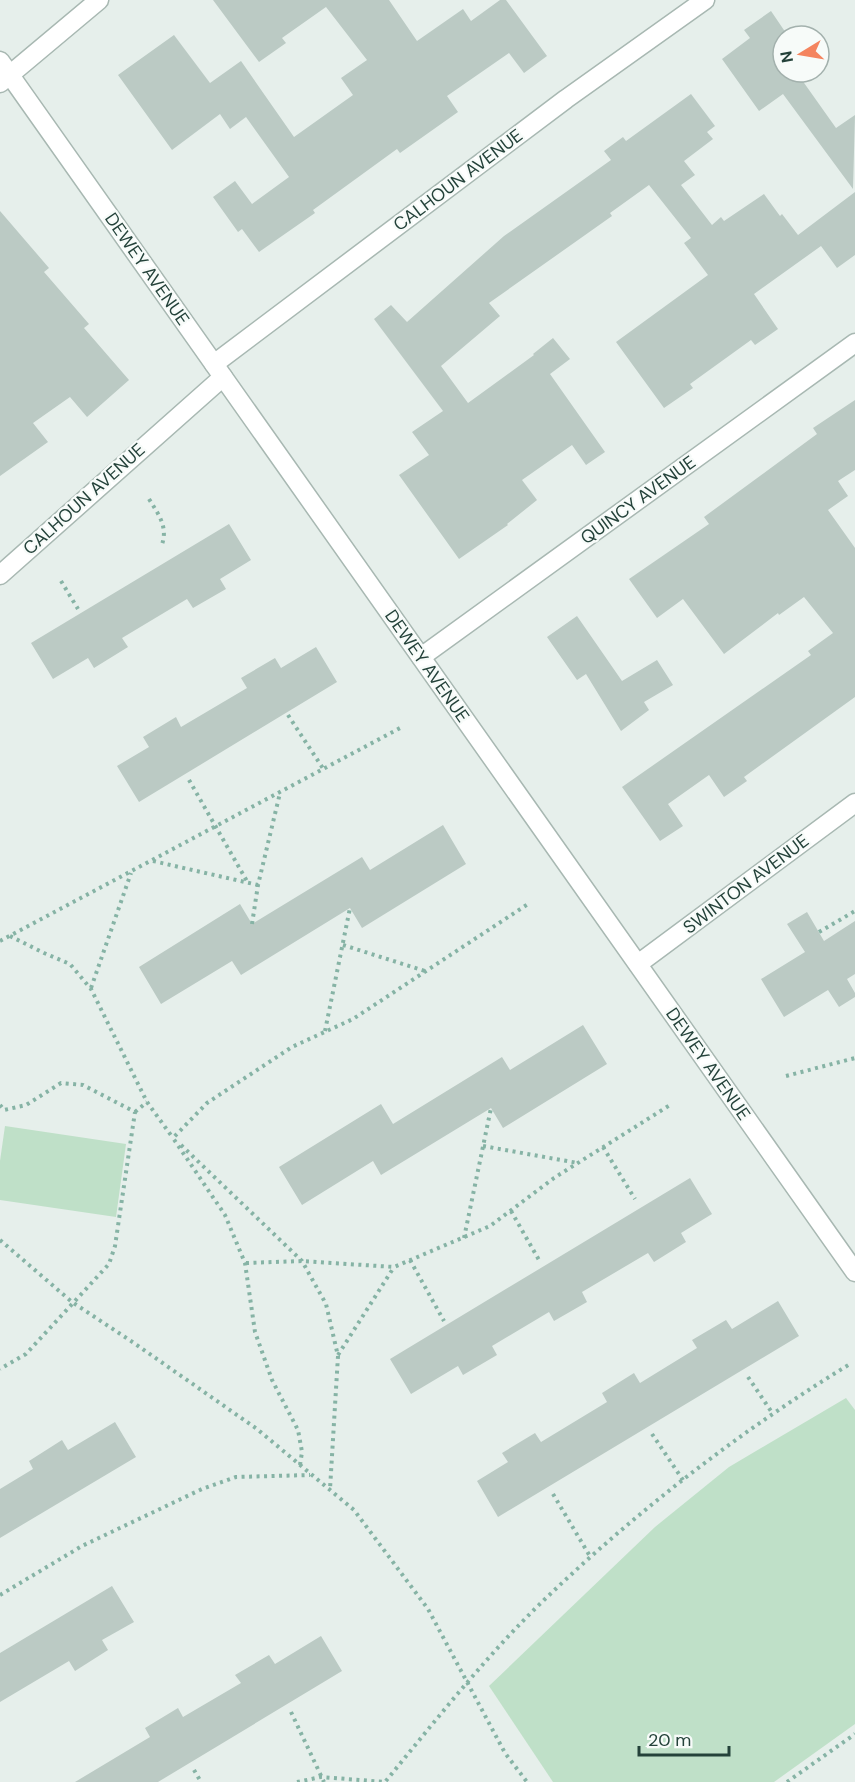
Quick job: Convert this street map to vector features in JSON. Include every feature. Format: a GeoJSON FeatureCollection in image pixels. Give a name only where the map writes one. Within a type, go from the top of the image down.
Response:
{"type":"FeatureCollection","features":[{"type":"Feature","properties":{"kind":"street"},"geometry":{"type":"LineString","coordinates":[[3,73],[99,0]]}},
{"type":"Feature","properties":{"kind":"street","name":"CALHOUN AVENUE"},"geometry":{"type":"LineString","coordinates":[[0,575],[219,371],[566,99],[705,0]]}},
{"type":"Feature","properties":{"kind":"street","name":"DEWEY AVENUE"},"geometry":{"type":"LineString","coordinates":[[3,73],[219,371],[855,1272]]}},
{"type":"Feature","properties":{"kind":"street","name":"QUINCY AVENUE"},"geometry":{"type":"LineString","coordinates":[[421,657],[855,343]]}},
{"type":"Feature","properties":{"kind":"street","name":"SWINTON AVENUE"},"geometry":{"type":"LineString","coordinates":[[638,964],[855,803]]}},
{"type":"Feature","properties":{"kind":"path"},"geometry":{"type":"LineString","coordinates":[[149,499],[162,520],[164,539],[161,547]]}},
{"type":"Feature","properties":{"kind":"path"},"geometry":{"type":"LineString","coordinates":[[61,581],[78,609]]}},
{"type":"Feature","properties":{"kind":"path"},"geometry":{"type":"LineString","coordinates":[[288,715],[324,770]]}},
{"type":"Feature","properties":{"kind":"path"},"geometry":{"type":"LineString","coordinates":[[0,941],[280,794],[402,727]]}},
{"type":"Feature","properties":{"kind":"path"},"geometry":{"type":"LineString","coordinates":[[189,780],[248,883]]}},
{"type":"Feature","properties":{"kind":"path"},"geometry":{"type":"LineString","coordinates":[[252,924],[258,885],[280,794]]}},
{"type":"Feature","properties":{"kind":"path"},"geometry":{"type":"LineString","coordinates":[[152,861],[258,885]]}},
{"type":"Feature","properties":{"kind":"path"},"geometry":{"type":"LineString","coordinates":[[91,988],[132,872]]}},
{"type":"Feature","properties":{"kind":"path"},"geometry":{"type":"LineString","coordinates":[[173,1138],[207,1103],[292,1047],[353,1019],[528,904]]}},
{"type":"Feature","properties":{"kind":"path"},"geometry":{"type":"LineString","coordinates":[[325,1032],[350,908]]}},
{"type":"Feature","properties":{"kind":"path"},"geometry":{"type":"LineString","coordinates":[[819,932],[855,911]]}},
{"type":"Feature","properties":{"kind":"path"},"geometry":{"type":"LineString","coordinates":[[10,936],[70,964],[91,988],[147,1102],[225,1215],[245,1263],[255,1332],[272,1380],[298,1430],[302,1452],[300,1465]]}},
{"type":"Feature","properties":{"kind":"path"},"geometry":{"type":"LineString","coordinates":[[343,945],[425,971]]}},
{"type":"Feature","properties":{"kind":"path"},"geometry":{"type":"LineString","coordinates":[[786,1076],[855,1058]]}},
{"type":"Feature","properties":{"kind":"path"},"geometry":{"type":"LineString","coordinates":[[0,1104],[4,1110],[26,1105],[62,1083],[83,1085],[135,1112]]}},
{"type":"Feature","properties":{"kind":"path"},"geometry":{"type":"LineString","coordinates":[[0,1369],[26,1354],[109,1264],[115,1246],[135,1112],[147,1102]]}},
{"type":"Feature","properties":{"kind":"path"},"geometry":{"type":"LineString","coordinates":[[245,1263],[302,1261],[394,1267],[490,1226],[554,1178],[670,1105]]}},
{"type":"Feature","properties":{"kind":"path"},"geometry":{"type":"LineString","coordinates":[[464,1238],[491,1108]]}},
{"type":"Feature","properties":{"kind":"path"},"geometry":{"type":"LineString","coordinates":[[173,1138],[302,1261],[326,1305],[338,1356],[330,1490]]}},
{"type":"Feature","properties":{"kind":"path"},"geometry":{"type":"LineString","coordinates":[[483,1146],[578,1163]]}},
{"type":"Feature","properties":{"kind":"path"},"geometry":{"type":"LineString","coordinates":[[603,1147],[635,1199]]}},
{"type":"Feature","properties":{"kind":"path"},"geometry":{"type":"LineString","coordinates":[[511,1211],[539,1260]]}},
{"type":"Feature","properties":{"kind":"path"},"geometry":{"type":"LineString","coordinates":[[0,1240],[72,1302],[257,1430],[354,1510],[428,1609],[505,1753],[527,1782]]}},
{"type":"Feature","properties":{"kind":"path"},"geometry":{"type":"LineString","coordinates":[[410,1260],[444,1322]]}},
{"type":"Feature","properties":{"kind":"path"},"geometry":{"type":"LineString","coordinates":[[338,1356],[394,1267]]}},
{"type":"Feature","properties":{"kind":"path"},"geometry":{"type":"LineString","coordinates":[[297,1782],[321,1777],[385,1782],[468,1681],[543,1601],[704,1462],[800,1395],[850,1364]]}},
{"type":"Feature","properties":{"kind":"path"},"geometry":{"type":"LineString","coordinates":[[748,1377],[773,1414]]}},
{"type":"Feature","properties":{"kind":"path"},"geometry":{"type":"LineString","coordinates":[[652,1434],[683,1480]]}},
{"type":"Feature","properties":{"kind":"path"},"geometry":{"type":"LineString","coordinates":[[0,1595],[82,1546],[202,1489],[236,1477],[312,1475]]}},
{"type":"Feature","properties":{"kind":"path"},"geometry":{"type":"LineString","coordinates":[[553,1494],[591,1558]]}},
{"type":"Feature","properties":{"kind":"path"},"geometry":{"type":"LineString","coordinates":[[291,1712],[324,1782]]}},
{"type":"Feature","properties":{"kind":"path"},"geometry":{"type":"LineString","coordinates":[[788,1782],[855,1734]]}},
{"type":"Feature","properties":{"kind":"path"},"geometry":{"type":"LineString","coordinates":[[194,1770],[201,1782]]}},
{"type":"Feature","properties":{"kind":"green space"},"geometry":{"type":"Polygon","coordinates":[[[5,1126],[126,1144],[116,1217],[0,1200],[0,1161],[5,1126]]]}},
{"type":"Feature","properties":{"kind":"green space"},"geometry":{"type":"Polygon","coordinates":[[[846,1398],[855,1410],[855,1724],[774,1782],[553,1782],[489,1686],[655,1527],[729,1467],[846,1398]]]}},
{"type":"Feature","properties":{"kind":"building"},"geometry":{"type":"Polygon","coordinates":[[[213,0],[389,0],[417,41],[463,9],[471,21],[500,0],[506,0],[547,56],[524,73],[509,53],[447,96],[458,112],[400,153],[397,149],[313,210],[315,213],[259,252],[242,229],[238,232],[213,197],[235,181],[252,204],[289,177],[246,117],[230,129],[220,114],[172,150],[118,75],[174,35],[210,83],[241,61],[294,137],[353,95],[341,78],[367,60],[326,7],[282,38],[286,43],[259,62],[213,0]]]}},
{"type":"Feature","properties":{"kind":"building"},"geometry":{"type":"Polygon","coordinates":[[[771,11],[780,24],[771,24],[771,84],[805,84],[836,128],[855,115],[853,189],[783,94],[759,111],[722,59],[750,38],[744,30],[771,11]]]}},
{"type":"Feature","properties":{"kind":"building"},"geometry":{"type":"Polygon","coordinates":[[[691,94],[715,126],[707,132],[713,139],[684,161],[695,175],[681,185],[712,225],[721,217],[724,221],[764,194],[798,235],[855,192],[855,255],[837,268],[821,246],[754,294],[778,329],[755,345],[751,340],[690,384],[693,388],[664,408],[616,342],[708,275],[684,243],[691,238],[649,185],[610,213],[612,216],[489,303],[500,316],[441,366],[468,403],[534,355],[553,338],[570,359],[550,374],[605,452],[586,465],[572,445],[522,480],[537,500],[508,525],[459,559],[399,475],[429,455],[412,432],[443,411],[374,319],[391,305],[407,322],[504,236],[611,160],[604,151],[623,137],[626,141],[691,94]]]}},
{"type":"Feature","properties":{"kind":"building"},"geometry":{"type":"Polygon","coordinates":[[[0,211],[49,268],[44,272],[89,324],[84,328],[129,380],[87,417],[70,397],[33,423],[48,442],[0,476],[0,211]]]}},
{"type":"Feature","properties":{"kind":"building"},"geometry":{"type":"Polygon","coordinates":[[[855,400],[855,470],[838,481],[848,496],[828,510],[855,548],[855,697],[744,777],[747,781],[724,797],[709,775],[668,804],[683,826],[660,841],[622,787],[811,655],[808,651],[833,633],[804,597],[779,615],[778,613],[724,654],[683,599],[657,618],[629,579],[709,524],[704,517],[817,434],[813,428],[855,400]]]}},
{"type":"Feature","properties":{"kind":"building"},"geometry":{"type":"Polygon","coordinates":[[[229,524],[251,560],[220,579],[226,589],[193,608],[187,599],[122,638],[128,647],[94,668],[88,658],[53,679],[31,643],[229,524]]]}},
{"type":"Feature","properties":{"kind":"building"},"geometry":{"type":"Polygon","coordinates":[[[577,616],[622,681],[657,660],[673,685],[644,702],[649,710],[621,731],[586,674],[577,680],[547,637],[577,616]]]}},
{"type":"Feature","properties":{"kind":"building"},"geometry":{"type":"Polygon","coordinates":[[[316,647],[337,682],[139,802],[117,766],[149,747],[143,737],[176,717],[181,727],[247,688],[241,678],[275,658],[281,668],[316,647]]]}},
{"type":"Feature","properties":{"kind":"building"},"geometry":{"type":"Polygon","coordinates":[[[443,825],[466,864],[362,928],[350,908],[241,975],[232,961],[161,1004],[139,967],[240,904],[252,924],[362,857],[370,870],[443,825]]]}},
{"type":"Feature","properties":{"kind":"building"},"geometry":{"type":"Polygon","coordinates":[[[807,912],[824,941],[855,921],[855,974],[847,979],[855,997],[839,1007],[828,990],[784,1017],[761,979],[805,952],[787,924],[807,912]]]}},
{"type":"Feature","properties":{"kind":"building"},"geometry":{"type":"Polygon","coordinates":[[[583,1025],[607,1064],[503,1128],[491,1108],[381,1175],[373,1161],[302,1205],[279,1167],[381,1104],[393,1124],[502,1057],[510,1070],[583,1025]]]}},
{"type":"Feature","properties":{"kind":"building"},"geometry":{"type":"Polygon","coordinates":[[[690,1178],[712,1214],[681,1233],[686,1242],[654,1262],[648,1253],[582,1292],[587,1302],[554,1321],[549,1312],[492,1346],[497,1355],[463,1375],[458,1366],[411,1394],[390,1359],[690,1178]]]}},
{"type":"Feature","properties":{"kind":"building"},"geometry":{"type":"Polygon","coordinates":[[[778,1301],[799,1336],[498,1517],[477,1481],[508,1462],[502,1453],[535,1433],[541,1442],[607,1402],[602,1393],[634,1373],[640,1383],[697,1348],[692,1340],[726,1320],[732,1329],[778,1301]]]}},
{"type":"Feature","properties":{"kind":"building"},"geometry":{"type":"Polygon","coordinates":[[[115,1422],[136,1457],[0,1538],[0,1489],[33,1469],[29,1461],[62,1440],[68,1450],[115,1422]]]}},
{"type":"Feature","properties":{"kind":"building"},"geometry":{"type":"Polygon","coordinates":[[[112,1586],[134,1622],[102,1640],[108,1650],[75,1671],[69,1661],[0,1702],[0,1653],[112,1586]]]}},
{"type":"Feature","properties":{"kind":"building"},"geometry":{"type":"Polygon","coordinates":[[[321,1636],[342,1671],[158,1782],[75,1782],[150,1737],[145,1728],[178,1708],[183,1717],[241,1683],[235,1675],[269,1655],[275,1664],[321,1636]]]}}]}
